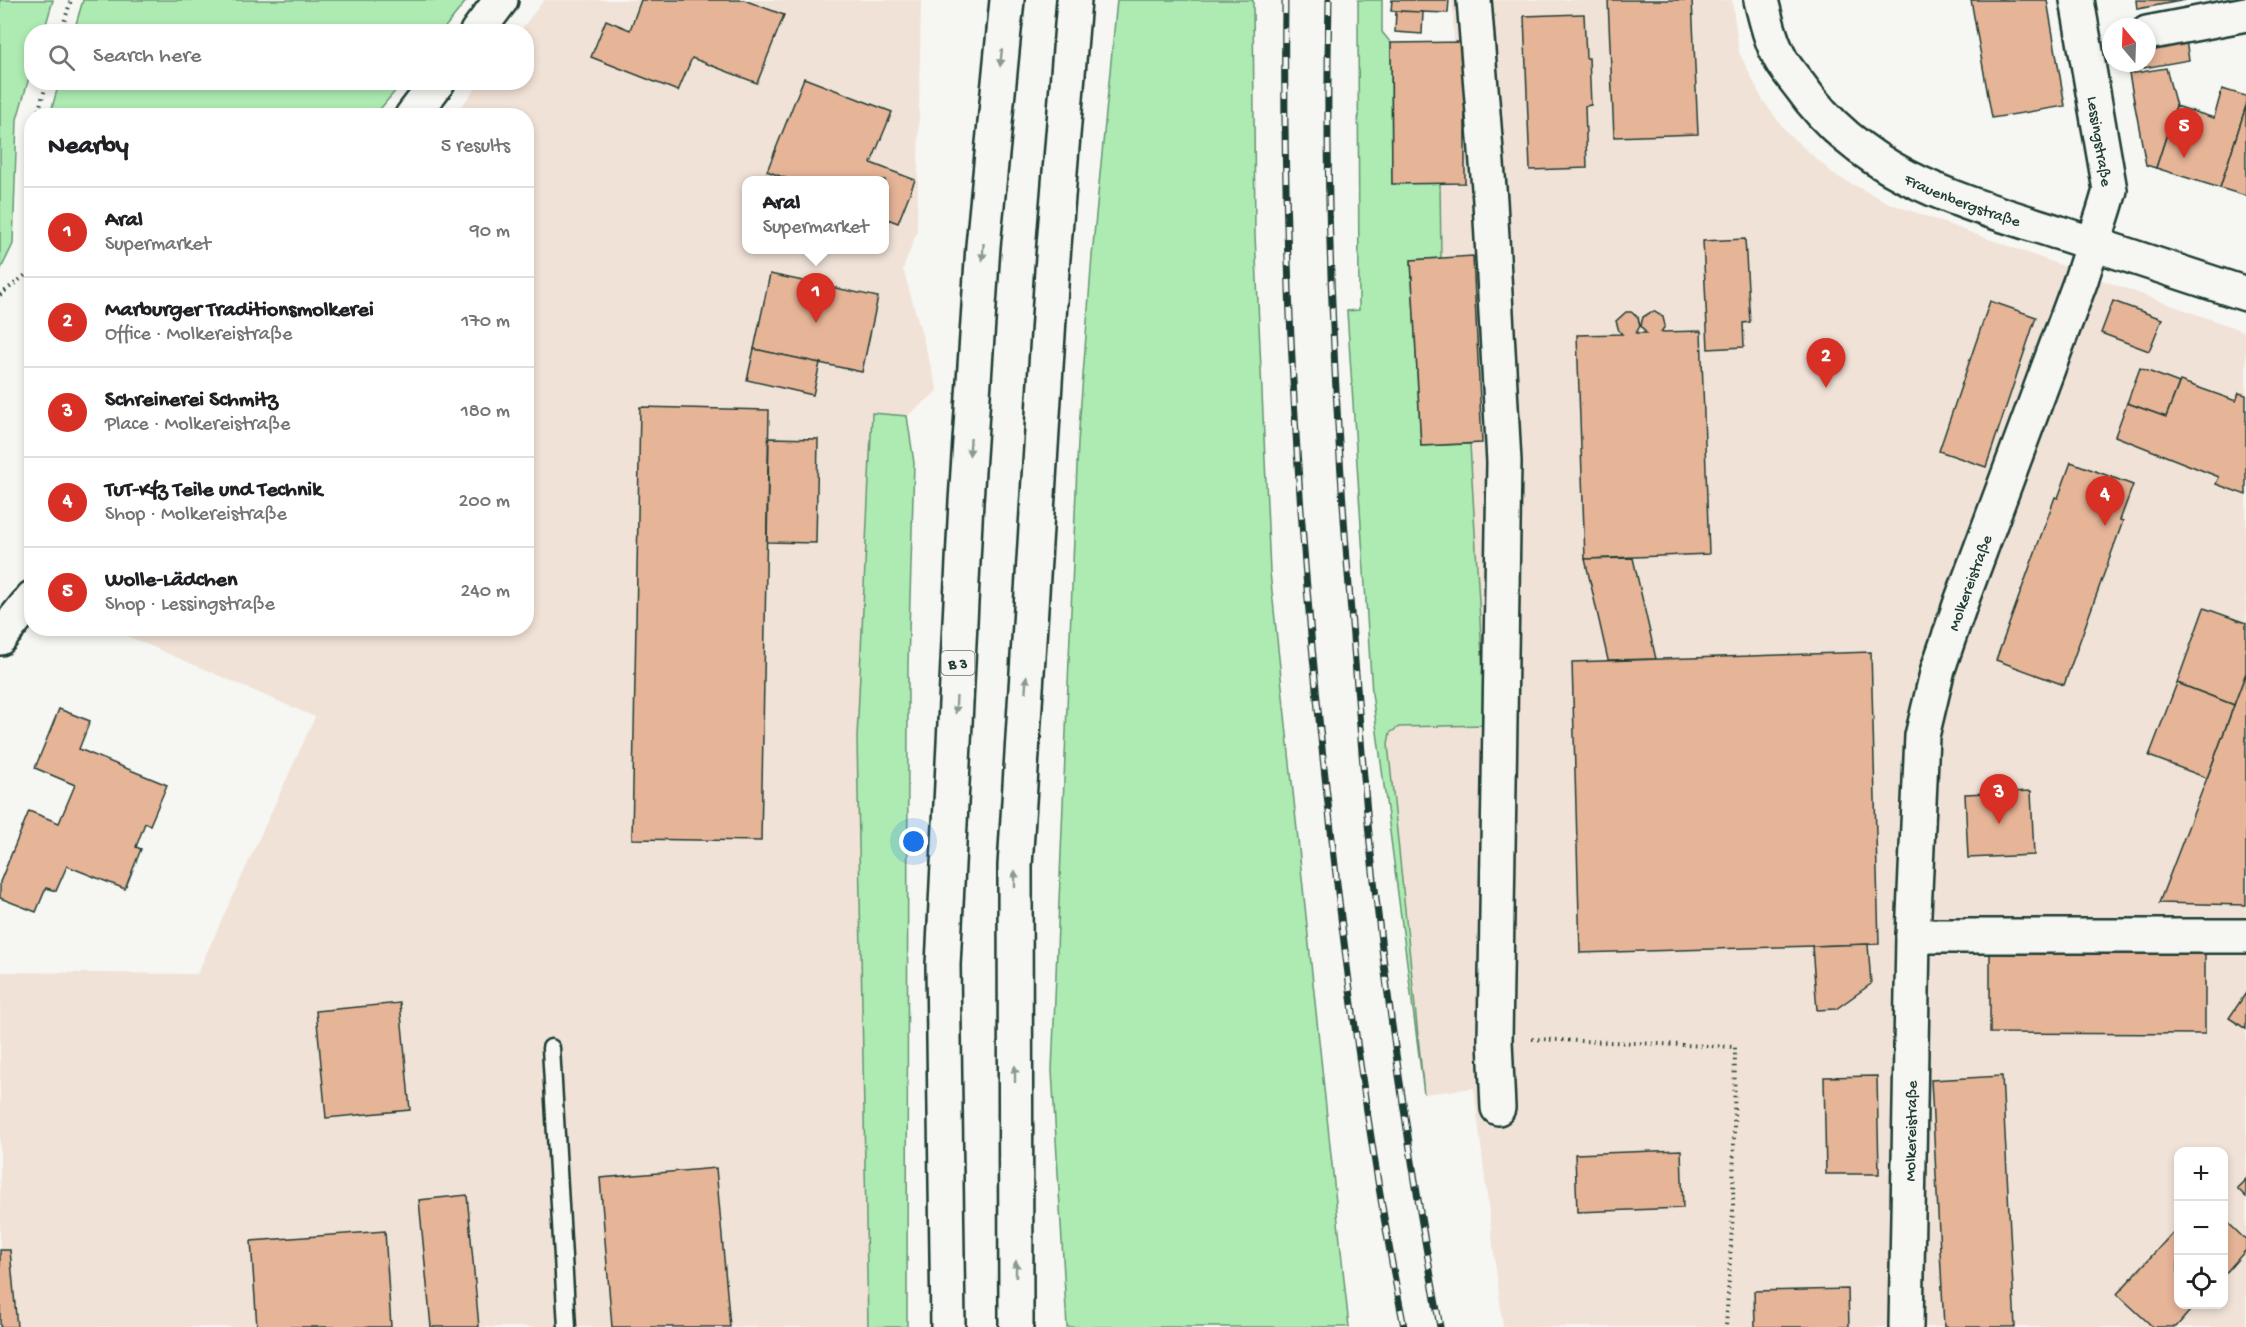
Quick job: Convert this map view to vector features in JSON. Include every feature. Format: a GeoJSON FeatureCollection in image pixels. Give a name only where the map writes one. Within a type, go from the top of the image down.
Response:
{"type":"FeatureCollection","features":[{"type":"Feature","properties":{"kind":"main road"},"geometry":{"type":"LineString","coordinates":[[483,24],[501,0]]}},
{"type":"Feature","properties":{"kind":"main road","name":"B 3"},"geometry":{"type":"LineString","coordinates":[[948,1327],[943,966],[968,477],[983,246],[1007,0]]}},
{"type":"Feature","properties":{"kind":"main road"},"geometry":{"type":"LineString","coordinates":[[1016,1327],[1015,866],[1052,270],[1074,0]]}},
{"type":"Feature","properties":{"kind":"main road"},"geometry":{"type":"LineString","coordinates":[[1474,0],[1490,201],[1504,462],[1495,1041],[1498,1108]]}},
{"type":"Feature","properties":{"kind":"main road","name":"Frauenbergstraße"},"geometry":{"type":"LineString","coordinates":[[1761,0],[1781,60],[1829,123],[1872,158],[1898,174],[1990,211],[2246,294]]}},
{"type":"Feature","properties":{"kind":"main road","name":"Lessingstraße"},"geometry":{"type":"LineString","coordinates":[[2077,0],[2098,42],[2110,190],[2104,215],[2092,244]]}},
{"type":"Feature","properties":{"kind":"main road"},"geometry":{"type":"LineString","coordinates":[[2156,31],[2246,14]]}},
{"type":"Feature","properties":{"kind":"main road"},"geometry":{"type":"LineString","coordinates":[[418,108],[432,90]]}},
{"type":"Feature","properties":{"kind":"main road","name":"Molkereistraße"},"geometry":{"type":"LineString","coordinates":[[1906,1327],[1913,936],[1922,736],[1938,669],[1960,602],[2092,244]]}},
{"type":"Feature","properties":{"kind":"main road"},"geometry":{"type":"LineString","coordinates":[[0,638],[24,608]]}},
{"type":"Feature","properties":{"kind":"main road"},"geometry":{"type":"LineString","coordinates":[[1913,936],[2246,936]]}},
{"type":"Feature","properties":{"kind":"lane"},"geometry":{"type":"LineString","coordinates":[[551,1048],[567,1327]]}},
{"type":"Feature","properties":{"kind":"path"},"geometry":{"type":"LineString","coordinates":[[64,24],[71,0]]}},
{"type":"Feature","properties":{"kind":"path"},"geometry":{"type":"LineString","coordinates":[[39,108],[45,90]]}},
{"type":"Feature","properties":{"kind":"path"},"geometry":{"type":"LineString","coordinates":[[0,296],[24,276]]}},
{"type":"Feature","properties":{"kind":"path"},"geometry":{"type":"LineString","coordinates":[[1545,1038],[1735,1047],[1733,1210],[1726,1327]]}},
{"type":"Feature","properties":{"kind":"shaded area"},"geometry":{"type":"Polygon","coordinates":[[[544,0],[921,0],[917,232],[903,269],[938,391],[907,416],[872,413],[857,738],[868,1327],[0,1327],[0,972],[197,974],[315,717],[127,636],[534,636],[534,108],[460,108],[474,90],[534,90],[534,24],[525,24],[544,0]]]}},
{"type":"Feature","properties":{"kind":"shaded area"},"geometry":{"type":"Polygon","coordinates":[[[1452,0],[1732,0],[1739,52],[1762,99],[1788,134],[1836,176],[1889,203],[2246,332],[2246,1327],[1503,1327],[1474,1088],[1424,1094],[1388,744],[1390,733],[1399,727],[1485,725],[1470,444],[1482,442],[1473,256],[1441,258],[1440,183],[1465,183],[1465,43],[1454,43],[1452,0]]]}},
{"type":"Feature","properties":{"kind":"green space"},"geometry":{"type":"Polygon","coordinates":[[[0,0],[53,0],[46,24],[24,24],[25,90],[17,119],[13,244],[0,271],[0,0]]]}},
{"type":"Feature","properties":{"kind":"green space"},"geometry":{"type":"Polygon","coordinates":[[[83,0],[467,0],[448,24],[76,24],[83,0]]]}},
{"type":"Feature","properties":{"kind":"green space"},"geometry":{"type":"Polygon","coordinates":[[[1117,0],[1253,0],[1255,235],[1270,572],[1349,1327],[1067,1327],[1052,1071],[1078,442],[1092,256],[1117,0]]]}},
{"type":"Feature","properties":{"kind":"green space"},"geometry":{"type":"Polygon","coordinates":[[[1358,0],[1382,0],[1382,32],[1391,43],[1392,183],[1440,183],[1441,258],[1411,260],[1421,446],[1470,444],[1486,725],[1399,727],[1390,733],[1388,744],[1424,1094],[1372,693],[1347,311],[1359,310],[1358,0]]]}},
{"type":"Feature","properties":{"kind":"green space"},"geometry":{"type":"Polygon","coordinates":[[[57,90],[396,90],[381,108],[52,108],[57,90]]]}},
{"type":"Feature","properties":{"kind":"green space"},"geometry":{"type":"Polygon","coordinates":[[[872,413],[907,416],[914,463],[908,665],[907,1327],[868,1327],[857,738],[872,413]]]}},
{"type":"Feature","properties":{"kind":"building"},"geometry":{"type":"Polygon","coordinates":[[[641,0],[744,0],[784,15],[757,83],[692,58],[678,91],[591,57],[606,20],[630,30],[641,0]]]}},
{"type":"Feature","properties":{"kind":"building"},"geometry":{"type":"Polygon","coordinates":[[[1392,0],[1449,0],[1448,13],[1391,11],[1392,0]]]}},
{"type":"Feature","properties":{"kind":"building"},"geometry":{"type":"Polygon","coordinates":[[[1608,0],[1692,0],[1698,134],[1614,137],[1608,0]]]}},
{"type":"Feature","properties":{"kind":"building"},"geometry":{"type":"Polygon","coordinates":[[[1971,0],[2047,0],[2065,106],[1992,118],[1971,0]]]}},
{"type":"Feature","properties":{"kind":"building"},"geometry":{"type":"Polygon","coordinates":[[[2136,0],[2186,0],[2137,9],[2136,0]]]}},
{"type":"Feature","properties":{"kind":"building"},"geometry":{"type":"Polygon","coordinates":[[[1396,11],[1423,12],[1422,34],[1395,32],[1396,11]]]}},
{"type":"Feature","properties":{"kind":"building"},"geometry":{"type":"Polygon","coordinates":[[[1584,14],[1591,105],[1585,106],[1587,168],[1530,170],[1524,16],[1584,14]]]}},
{"type":"Feature","properties":{"kind":"building"},"geometry":{"type":"Polygon","coordinates":[[[2185,34],[2189,60],[2156,66],[2156,39],[2185,34]]]}},
{"type":"Feature","properties":{"kind":"building"},"geometry":{"type":"Polygon","coordinates":[[[1465,42],[1465,183],[1392,184],[1391,43],[1465,42]]]}},
{"type":"Feature","properties":{"kind":"building"},"geometry":{"type":"Polygon","coordinates":[[[2166,68],[2176,106],[2156,168],[2146,165],[2129,74],[2156,72],[2156,70],[2166,68]]]}},
{"type":"Feature","properties":{"kind":"building"},"geometry":{"type":"Polygon","coordinates":[[[804,78],[892,112],[871,163],[915,180],[898,223],[889,220],[889,176],[780,176],[767,171],[804,78]]]}},
{"type":"Feature","properties":{"kind":"building"},"geometry":{"type":"Polygon","coordinates":[[[2222,89],[2246,96],[2246,106],[2220,188],[2156,168],[2176,106],[2214,118],[2222,89]]]}},
{"type":"Feature","properties":{"kind":"building"},"geometry":{"type":"Polygon","coordinates":[[[2246,106],[2246,196],[2220,188],[2246,106]]]}},
{"type":"Feature","properties":{"kind":"building"},"geometry":{"type":"Polygon","coordinates":[[[1745,239],[1750,322],[1743,323],[1744,347],[1708,349],[1703,241],[1745,239]]]}},
{"type":"Feature","properties":{"kind":"building"},"geometry":{"type":"Polygon","coordinates":[[[1473,256],[1482,443],[1421,446],[1411,260],[1473,256]]]}},
{"type":"Feature","properties":{"kind":"building"},"geometry":{"type":"Polygon","coordinates":[[[770,274],[878,297],[862,372],[754,349],[770,274]]]}},
{"type":"Feature","properties":{"kind":"building"},"geometry":{"type":"Polygon","coordinates":[[[1990,301],[2036,317],[1986,467],[1939,451],[1990,301]]]}},
{"type":"Feature","properties":{"kind":"building"},"geometry":{"type":"Polygon","coordinates":[[[2113,301],[2162,319],[2149,351],[2101,333],[2113,301]]]}},
{"type":"Feature","properties":{"kind":"building"},"geometry":{"type":"Polygon","coordinates":[[[1626,312],[1631,312],[1638,317],[1640,326],[1636,333],[1646,333],[1641,326],[1642,321],[1643,317],[1651,312],[1663,317],[1665,326],[1661,332],[1701,331],[1709,554],[1585,559],[1577,335],[1622,334],[1616,321],[1626,312]]]}},
{"type":"Feature","properties":{"kind":"building"},"geometry":{"type":"Polygon","coordinates":[[[754,349],[820,363],[813,395],[747,380],[754,349]]]}},
{"type":"Feature","properties":{"kind":"building"},"geometry":{"type":"Polygon","coordinates":[[[2140,368],[2179,383],[2166,417],[2127,403],[2140,368]]]}},
{"type":"Feature","properties":{"kind":"building"},"geometry":{"type":"Polygon","coordinates":[[[2180,381],[2236,401],[2239,393],[2246,395],[2246,495],[2216,484],[2219,477],[2115,436],[2127,403],[2166,417],[2180,381]]]}},
{"type":"Feature","properties":{"kind":"building"},"geometry":{"type":"Polygon","coordinates":[[[640,407],[769,410],[761,841],[632,839],[640,407]]]}},
{"type":"Feature","properties":{"kind":"building"},"geometry":{"type":"Polygon","coordinates":[[[769,438],[818,439],[816,543],[767,542],[769,438]]]}},
{"type":"Feature","properties":{"kind":"building"},"geometry":{"type":"Polygon","coordinates":[[[2071,462],[2133,485],[2120,520],[2123,521],[2064,685],[1996,660],[2055,497],[2058,498],[2071,462]]]}},
{"type":"Feature","properties":{"kind":"building"},"geometry":{"type":"Polygon","coordinates":[[[1633,558],[1656,659],[1608,660],[1585,559],[1633,558]]]}},
{"type":"Feature","properties":{"kind":"building"},"geometry":{"type":"Polygon","coordinates":[[[2204,608],[2246,623],[2246,673],[2234,705],[2177,683],[2204,608]]]}},
{"type":"Feature","properties":{"kind":"building"},"geometry":{"type":"Polygon","coordinates":[[[1871,652],[1879,944],[1580,953],[1572,662],[1871,652]]]}},
{"type":"Feature","properties":{"kind":"building"},"geometry":{"type":"Polygon","coordinates":[[[2246,673],[2246,905],[2159,903],[2207,778],[2246,673]]]}},
{"type":"Feature","properties":{"kind":"building"},"geometry":{"type":"Polygon","coordinates":[[[2177,683],[2234,705],[2207,778],[2149,756],[2177,683]]]}},
{"type":"Feature","properties":{"kind":"building"},"geometry":{"type":"Polygon","coordinates":[[[59,709],[90,721],[79,749],[167,785],[150,825],[145,823],[136,847],[141,849],[125,889],[67,866],[56,891],[46,888],[36,912],[0,898],[0,882],[29,811],[59,823],[75,785],[35,768],[59,709]]]}},
{"type":"Feature","properties":{"kind":"building"},"geometry":{"type":"Polygon","coordinates":[[[2031,791],[2034,855],[1968,858],[1965,794],[2031,791]]]}},
{"type":"Feature","properties":{"kind":"building"},"geometry":{"type":"Polygon","coordinates":[[[1868,944],[1871,984],[1836,1009],[1817,1010],[1812,946],[1868,944]]]}},
{"type":"Feature","properties":{"kind":"building"},"geometry":{"type":"Polygon","coordinates":[[[1990,946],[2205,947],[2205,1034],[1990,1033],[1990,946]]]}},
{"type":"Feature","properties":{"kind":"building"},"geometry":{"type":"Polygon","coordinates":[[[2246,993],[2246,1029],[2229,1018],[2246,993]]]}},
{"type":"Feature","properties":{"kind":"building"},"geometry":{"type":"Polygon","coordinates":[[[400,1003],[410,1110],[326,1118],[316,1011],[400,1003]]]}},
{"type":"Feature","properties":{"kind":"building"},"geometry":{"type":"Polygon","coordinates":[[[1877,1076],[1879,1174],[1826,1174],[1824,1077],[1877,1076]]]}},
{"type":"Feature","properties":{"kind":"building"},"geometry":{"type":"Polygon","coordinates":[[[2002,1076],[2015,1327],[1944,1327],[1931,1080],[2002,1076]]]}},
{"type":"Feature","properties":{"kind":"building"},"geometry":{"type":"Polygon","coordinates":[[[1681,1150],[1683,1208],[1577,1212],[1575,1154],[1681,1150]]]}},
{"type":"Feature","properties":{"kind":"building"},"geometry":{"type":"Polygon","coordinates":[[[716,1168],[730,1327],[612,1327],[600,1178],[716,1168]]]}},
{"type":"Feature","properties":{"kind":"building"},"geometry":{"type":"Polygon","coordinates":[[[2246,1179],[2246,1197],[2237,1188],[2246,1179]]]}},
{"type":"Feature","properties":{"kind":"building"},"geometry":{"type":"Polygon","coordinates":[[[467,1195],[479,1327],[431,1327],[419,1200],[467,1195]]]}},
{"type":"Feature","properties":{"kind":"building"},"geometry":{"type":"Polygon","coordinates":[[[2228,1223],[2246,1240],[2246,1250],[2228,1270],[2228,1223]]]}},
{"type":"Feature","properties":{"kind":"building"},"geometry":{"type":"Polygon","coordinates":[[[385,1231],[391,1327],[257,1327],[251,1241],[385,1231]]]}},
{"type":"Feature","properties":{"kind":"building"},"geometry":{"type":"Polygon","coordinates":[[[2174,1231],[2174,1309],[2192,1309],[2176,1327],[2153,1327],[2117,1294],[2174,1231]]]}},
{"type":"Feature","properties":{"kind":"building"},"geometry":{"type":"Polygon","coordinates":[[[0,1250],[10,1250],[17,1327],[0,1327],[0,1250]]]}},
{"type":"Feature","properties":{"kind":"building"},"geometry":{"type":"Polygon","coordinates":[[[1848,1289],[1849,1327],[1755,1327],[1754,1291],[1848,1289]]]}},
{"type":"Feature","properties":{"kind":"railway"},"geometry":{"type":"LineString","coordinates":[[1285,0],[1286,208],[1290,312],[1310,623],[1331,830],[1354,1017],[1382,1204],[1404,1327]]}},
{"type":"Feature","properties":{"kind":"railway"},"geometry":{"type":"LineString","coordinates":[[1329,0],[1328,163],[1333,325],[1342,487],[1364,783],[1394,1037],[1440,1327]]}},
{"type":"Feature","properties":{"kind":"place","name":"Wolle-Lädchen"},"geometry":{"type":"Point","coordinates":[2184,158]}},
{"type":"Feature","properties":{"kind":"place","name":"Aral"},"geometry":{"type":"Point","coordinates":[816,323]}},
{"type":"Feature","properties":{"kind":"place","name":"Marburger Traditionsmolkerei"},"geometry":{"type":"Point","coordinates":[1826,388]}},
{"type":"Feature","properties":{"kind":"place","name":"TuT-Kfz Teile und Technik"},"geometry":{"type":"Point","coordinates":[2105,526]}},
{"type":"Feature","properties":{"kind":"place","name":"Schreinerei Schmitz"},"geometry":{"type":"Point","coordinates":[1999,824]}}]}
